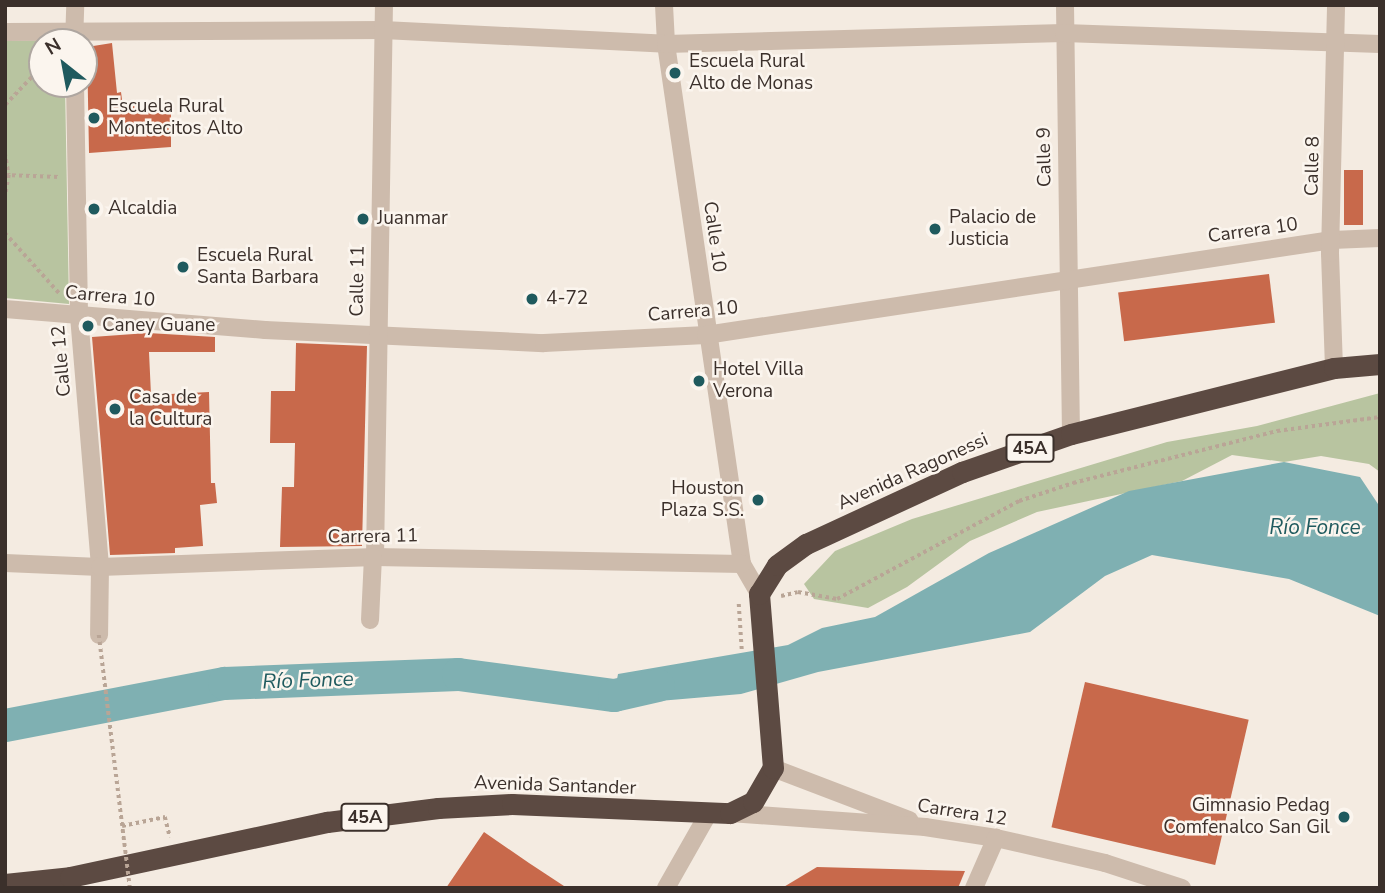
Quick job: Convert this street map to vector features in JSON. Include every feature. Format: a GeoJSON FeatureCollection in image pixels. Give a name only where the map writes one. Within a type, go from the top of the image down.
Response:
{"type":"FeatureCollection","features":[{"type":"Feature","properties":{"kind":"highway","name":"Avenida Ragonessi"},"geometry":{"type":"LineString","coordinates":[[760,604],[777,565],[806,544],[962,472],[1071,434],[1334,368],[1380,364]]}},
{"type":"Feature","properties":{"kind":"highway"},"geometry":{"type":"LineString","coordinates":[[719,813],[753,802],[774,758],[760,604]]}},
{"type":"Feature","properties":{"kind":"highway","name":"Avenida Santander"},"geometry":{"type":"LineString","coordinates":[[5,884],[66,882],[174,854],[327,822],[438,808],[512,804],[719,813]]}},
{"type":"Feature","properties":{"kind":"street"},"geometry":{"type":"LineString","coordinates":[[74,28],[75,5]]}},
{"type":"Feature","properties":{"kind":"street","name":"Calle 11"},"geometry":{"type":"LineString","coordinates":[[370,620],[374,557],[384,5]]}},
{"type":"Feature","properties":{"kind":"street","name":"Calle 10"},"geometry":{"type":"LineString","coordinates":[[664,5],[666,44],[706,335],[742,564],[760,604]]}},
{"type":"Feature","properties":{"kind":"street","name":"Calle 9"},"geometry":{"type":"LineString","coordinates":[[1065,5],[1071,434]]}},
{"type":"Feature","properties":{"kind":"street","name":"Calle 8"},"geometry":{"type":"LineString","coordinates":[[1334,368],[1332,240],[1336,5]]}},
{"type":"Feature","properties":{"kind":"street"},"geometry":{"type":"LineString","coordinates":[[98,36],[383,30],[666,44],[1064,33],[1380,44]]}},
{"type":"Feature","properties":{"kind":"street"},"geometry":{"type":"LineString","coordinates":[[5,32],[28,34]]}},
{"type":"Feature","properties":{"kind":"street","name":"Calle 12"},"geometry":{"type":"LineString","coordinates":[[75,98],[79,316],[100,567],[99,635]]}},
{"type":"Feature","properties":{"kind":"street","name":"Carrera 10"},"geometry":{"type":"LineString","coordinates":[[5,309],[379,335],[544,343],[706,335],[1332,240],[1380,238]]}},
{"type":"Feature","properties":{"kind":"street","name":"Carrera 11"},"geometry":{"type":"LineString","coordinates":[[5,563],[100,567],[374,557],[742,564]]}},
{"type":"Feature","properties":{"kind":"street"},"geometry":{"type":"LineString","coordinates":[[774,758],[925,827]]}},
{"type":"Feature","properties":{"kind":"street"},"geometry":{"type":"LineString","coordinates":[[666,888],[719,813]]}},
{"type":"Feature","properties":{"kind":"street","name":"Carrera 12"},"geometry":{"type":"LineString","coordinates":[[719,813],[925,827],[996,838],[1105,863],[1182,888]]}},
{"type":"Feature","properties":{"kind":"street"},"geometry":{"type":"LineString","coordinates":[[974,888],[996,838]]}},
{"type":"Feature","properties":{"kind":"path"},"geometry":{"type":"LineString","coordinates":[[5,105],[28,81]]}},
{"type":"Feature","properties":{"kind":"path"},"geometry":{"type":"LineString","coordinates":[[5,153],[5,198]]}},
{"type":"Feature","properties":{"kind":"path"},"geometry":{"type":"LineString","coordinates":[[7,175],[76,178]]}},
{"type":"Feature","properties":{"kind":"path"},"geometry":{"type":"LineString","coordinates":[[5,233],[79,316]]}},
{"type":"Feature","properties":{"kind":"path"},"geometry":{"type":"LineString","coordinates":[[737,605],[760,604],[798,592],[837,599],[1018,501],[1277,431],[1380,417]]}},
{"type":"Feature","properties":{"kind":"path"},"geometry":{"type":"LineString","coordinates":[[99,635],[130,888]]}},
{"type":"Feature","properties":{"kind":"path"},"geometry":{"type":"LineString","coordinates":[[122,826],[165,817],[174,854]]}},
{"type":"Feature","properties":{"kind":"green space"},"geometry":{"type":"Polygon","coordinates":[[[5,41],[28,41],[28,98],[65,98],[69,304],[5,298],[5,41]]]}},
{"type":"Feature","properties":{"kind":"green space"},"geometry":{"type":"Polygon","coordinates":[[[1380,393],[1380,472],[1369,464],[1321,456],[1284,462],[1232,455],[1182,481],[1037,512],[970,541],[907,587],[868,608],[814,599],[804,584],[835,551],[912,519],[1167,442],[1257,426],[1380,393]]]}},
{"type":"Feature","properties":{"kind":"water","name":"Río Fonce"},"geometry":{"type":"Polygon","coordinates":[[[1284,462],[1360,477],[1380,507],[1380,616],[1289,579],[1152,555],[1105,576],[1030,632],[818,672],[741,694],[624,704],[614,695],[618,674],[788,645],[822,628],[875,617],[989,553],[1129,491],[1284,462]]]}},
{"type":"Feature","properties":{"kind":"building"},"geometry":{"type":"Polygon","coordinates":[[[112,43],[117,93],[121,92],[123,107],[171,103],[171,147],[89,153],[88,98],[98,98],[98,45],[112,43]]]}},
{"type":"Feature","properties":{"kind":"building"},"geometry":{"type":"Polygon","coordinates":[[[1344,170],[1363,170],[1363,225],[1344,225],[1344,170]]]}},
{"type":"Feature","properties":{"kind":"building"},"geometry":{"type":"Polygon","coordinates":[[[1269,274],[1275,323],[1124,341],[1118,293],[1269,274]]]}},
{"type":"Feature","properties":{"kind":"building"},"geometry":{"type":"Polygon","coordinates":[[[148,333],[215,337],[215,352],[149,352],[151,395],[209,392],[211,483],[215,483],[217,503],[200,505],[203,546],[175,548],[175,553],[110,555],[92,337],[148,333]]]}},
{"type":"Feature","properties":{"kind":"building"},"geometry":{"type":"Polygon","coordinates":[[[296,343],[367,346],[362,546],[280,547],[282,487],[294,487],[295,443],[270,443],[271,391],[295,391],[296,343]]]}},
{"type":"Feature","properties":{"kind":"building"},"geometry":{"type":"Polygon","coordinates":[[[1085,682],[1249,720],[1215,865],[1051,827],[1085,682]]]}},
{"type":"Feature","properties":{"kind":"building"},"geometry":{"type":"Polygon","coordinates":[[[484,832],[529,863],[567,888],[446,888],[484,832]]]}},
{"type":"Feature","properties":{"kind":"building"},"geometry":{"type":"Polygon","coordinates":[[[817,867],[965,871],[958,888],[782,888],[817,867]]]}},
{"type":"Feature","properties":{"kind":"waterway","name":"Río Fonce"},"geometry":{"type":"LineString","coordinates":[[5,725],[224,683],[458,674],[614,695],[658,685]]}},
{"type":"Feature","properties":{"kind":"place","name":"Escuela Rural Alto de Monas"},"geometry":{"type":"Point","coordinates":[675,73]}},
{"type":"Feature","properties":{"kind":"place","name":"Escuela Rural Montecitos Alto"},"geometry":{"type":"Point","coordinates":[94,118]}},
{"type":"Feature","properties":{"kind":"place","name":"Alcaldia"},"geometry":{"type":"Point","coordinates":[94,209]}},
{"type":"Feature","properties":{"kind":"place","name":"Juanmar"},"geometry":{"type":"Point","coordinates":[363,219]}},
{"type":"Feature","properties":{"kind":"place","name":"Palacio de Justicia"},"geometry":{"type":"Point","coordinates":[935,229]}},
{"type":"Feature","properties":{"kind":"place","name":"Escuela Rural Santa Barbara"},"geometry":{"type":"Point","coordinates":[183,267]}},
{"type":"Feature","properties":{"kind":"place","name":"4-72"},"geometry":{"type":"Point","coordinates":[532,299]}},
{"type":"Feature","properties":{"kind":"place","name":"Caney Guane"},"geometry":{"type":"Point","coordinates":[88,326]}},
{"type":"Feature","properties":{"kind":"place","name":"Hotel Villa Verona"},"geometry":{"type":"Point","coordinates":[699,381]}},
{"type":"Feature","properties":{"kind":"place","name":"Casa de la Cultura"},"geometry":{"type":"Point","coordinates":[115,409]}},
{"type":"Feature","properties":{"kind":"place","name":"Houston Plaza S.S."},"geometry":{"type":"Point","coordinates":[758,500]}},
{"type":"Feature","properties":{"kind":"place","name":"Gimnasio Pedag Comfenalco San Gil"},"geometry":{"type":"Point","coordinates":[1344,817]}}]}
